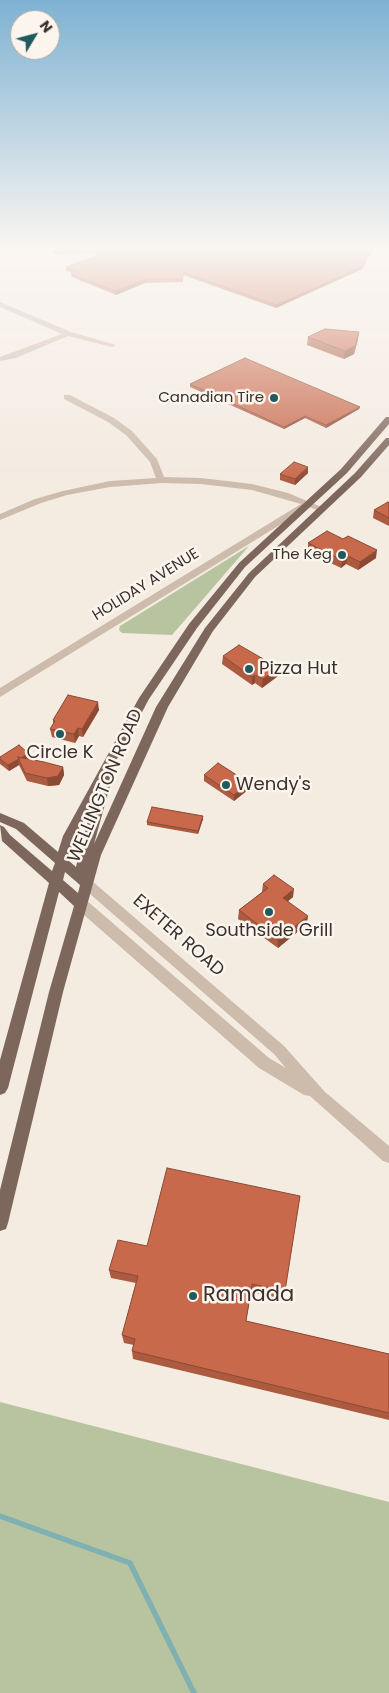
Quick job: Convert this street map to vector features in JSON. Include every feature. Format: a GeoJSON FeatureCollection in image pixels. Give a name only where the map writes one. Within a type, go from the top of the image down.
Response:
{"type":"FeatureCollection","features":[{"type":"Feature","properties":{"kind":"main road","name":"WELLINGTON ROAD"},"geometry":{"type":"LineString","coordinates":[[0,1088],[69,836],[144,698],[193,626],[242,565],[344,471],[389,418]]}},
{"type":"Feature","properties":{"kind":"main road","name":"WELLINGTON ROAD"},"geometry":{"type":"LineString","coordinates":[[0,1223],[29,1099],[81,904],[84,881],[128,777],[162,708],[209,630],[252,575],[358,475],[389,440]]}},
{"type":"Feature","properties":{"kind":"main road"},"geometry":{"type":"LineString","coordinates":[[84,881],[88,840],[114,751]]}},
{"type":"Feature","properties":{"kind":"main road","name":"EXETER ROAD"},"geometry":{"type":"LineString","coordinates":[[0,817],[20,826],[84,881]]}},
{"type":"Feature","properties":{"kind":"main road","name":"EXETER ROAD"},"geometry":{"type":"LineString","coordinates":[[0,830],[6,838],[81,904]]}},
{"type":"Feature","properties":{"kind":"street"},"geometry":{"type":"LineString","coordinates":[[54,328],[85,340],[112,345]]}},
{"type":"Feature","properties":{"kind":"street"},"geometry":{"type":"LineString","coordinates":[[0,358],[13,356],[68,334]]}},
{"type":"Feature","properties":{"kind":"street"},"geometry":{"type":"LineString","coordinates":[[67,397],[111,420],[129,432],[154,461],[161,480]]}},
{"type":"Feature","properties":{"kind":"street"},"geometry":{"type":"LineString","coordinates":[[0,517],[66,493],[110,484],[161,480],[201,481],[252,487],[285,495],[322,509]]}},
{"type":"Feature","properties":{"kind":"street","name":"HOLIDAY AVENUE"},"geometry":{"type":"LineString","coordinates":[[0,692],[308,504]]}},
{"type":"Feature","properties":{"kind":"street","name":"EXETER ROAD"},"geometry":{"type":"LineString","coordinates":[[84,881],[279,1050],[320,1097],[389,1156]]}},
{"type":"Feature","properties":{"kind":"street","name":"EXETER ROAD"},"geometry":{"type":"LineString","coordinates":[[81,904],[264,1063],[320,1097]]}},
{"type":"Feature","properties":{"kind":"green space"},"geometry":{"type":"Polygon","coordinates":[[[249,546],[172,635],[122,633],[119,630],[120,626],[249,546]]]}},
{"type":"Feature","properties":{"kind":"green space"},"geometry":{"type":"Polygon","coordinates":[[[0,1402],[389,1502],[389,1693],[0,1693],[0,1402]]]}},
{"type":"Feature","properties":{"kind":"building"},"geometry":{"type":"Polygon","coordinates":[[[325,329],[359,332],[355,346],[345,351],[308,337],[325,329]]]}},
{"type":"Feature","properties":{"kind":"building","name":"Canadian Tire"},"geometry":{"type":"Polygon","coordinates":[[[245,358],[360,407],[326,425],[305,416],[284,427],[190,384],[245,358]]]}},
{"type":"Feature","properties":{"kind":"building"},"geometry":{"type":"Polygon","coordinates":[[[294,462],[308,467],[295,479],[280,474],[294,462]]]}},
{"type":"Feature","properties":{"kind":"building"},"geometry":{"type":"Polygon","coordinates":[[[388,502],[389,518],[374,510],[388,502]]]}},
{"type":"Feature","properties":{"kind":"building"},"geometry":{"type":"Polygon","coordinates":[[[327,531],[343,539],[348,536],[377,550],[360,562],[348,556],[342,560],[308,543],[327,531]]]}},
{"type":"Feature","properties":{"kind":"building"},"geometry":{"type":"Polygon","coordinates":[[[239,645],[279,668],[263,679],[255,675],[252,677],[223,656],[239,645]]]}},
{"type":"Feature","properties":{"kind":"building"},"geometry":{"type":"Polygon","coordinates":[[[68,695],[98,702],[82,729],[78,728],[74,734],[50,729],[55,721],[53,720],[68,695]]]}},
{"type":"Feature","properties":{"kind":"building"},"geometry":{"type":"Polygon","coordinates":[[[19,745],[28,753],[21,758],[18,757],[19,759],[8,765],[0,759],[0,757],[19,745]]]}},
{"type":"Feature","properties":{"kind":"building"},"geometry":{"type":"Polygon","coordinates":[[[18,757],[63,767],[58,776],[47,778],[25,773],[18,757]]]}},
{"type":"Feature","properties":{"kind":"building","name":"Wendy's"},"geometry":{"type":"Polygon","coordinates":[[[218,763],[249,783],[234,795],[204,775],[218,763]]]}},
{"type":"Feature","properties":{"kind":"building"},"geometry":{"type":"Polygon","coordinates":[[[152,807],[203,816],[198,831],[147,822],[152,807]]]}},
{"type":"Feature","properties":{"kind":"building","name":"Southside Grill"},"geometry":{"type":"Polygon","coordinates":[[[274,875],[294,889],[283,898],[308,916],[278,940],[239,910],[268,888],[263,884],[274,875]]]}},
{"type":"Feature","properties":{"kind":"building","name":"Ramada"},"geometry":{"type":"Polygon","coordinates":[[[167,1168],[300,1196],[285,1291],[252,1284],[246,1321],[389,1354],[389,1413],[132,1351],[135,1339],[122,1335],[138,1276],[109,1270],[118,1240],[147,1246],[167,1168]]]}},
{"type":"Feature","properties":{"kind":"waterway"},"geometry":{"type":"LineString","coordinates":[[0,1516],[130,1563],[194,1693]]}},
{"type":"Feature","properties":{"kind":"place","name":"Canadian Tire"},"geometry":{"type":"Point","coordinates":[274,398]}},
{"type":"Feature","properties":{"kind":"place","name":"The Keg"},"geometry":{"type":"Point","coordinates":[342,555]}},
{"type":"Feature","properties":{"kind":"place","name":"Pizza Hut"},"geometry":{"type":"Point","coordinates":[249,669]}},
{"type":"Feature","properties":{"kind":"place","name":"Circle K"},"geometry":{"type":"Point","coordinates":[60,734]}},
{"type":"Feature","properties":{"kind":"place","name":"Wendy's"},"geometry":{"type":"Point","coordinates":[226,785]}},
{"type":"Feature","properties":{"kind":"place","name":"Southside Grill"},"geometry":{"type":"Point","coordinates":[269,912]}},
{"type":"Feature","properties":{"kind":"place","name":"Ramada"},"geometry":{"type":"Point","coordinates":[193,1296]}}]}
